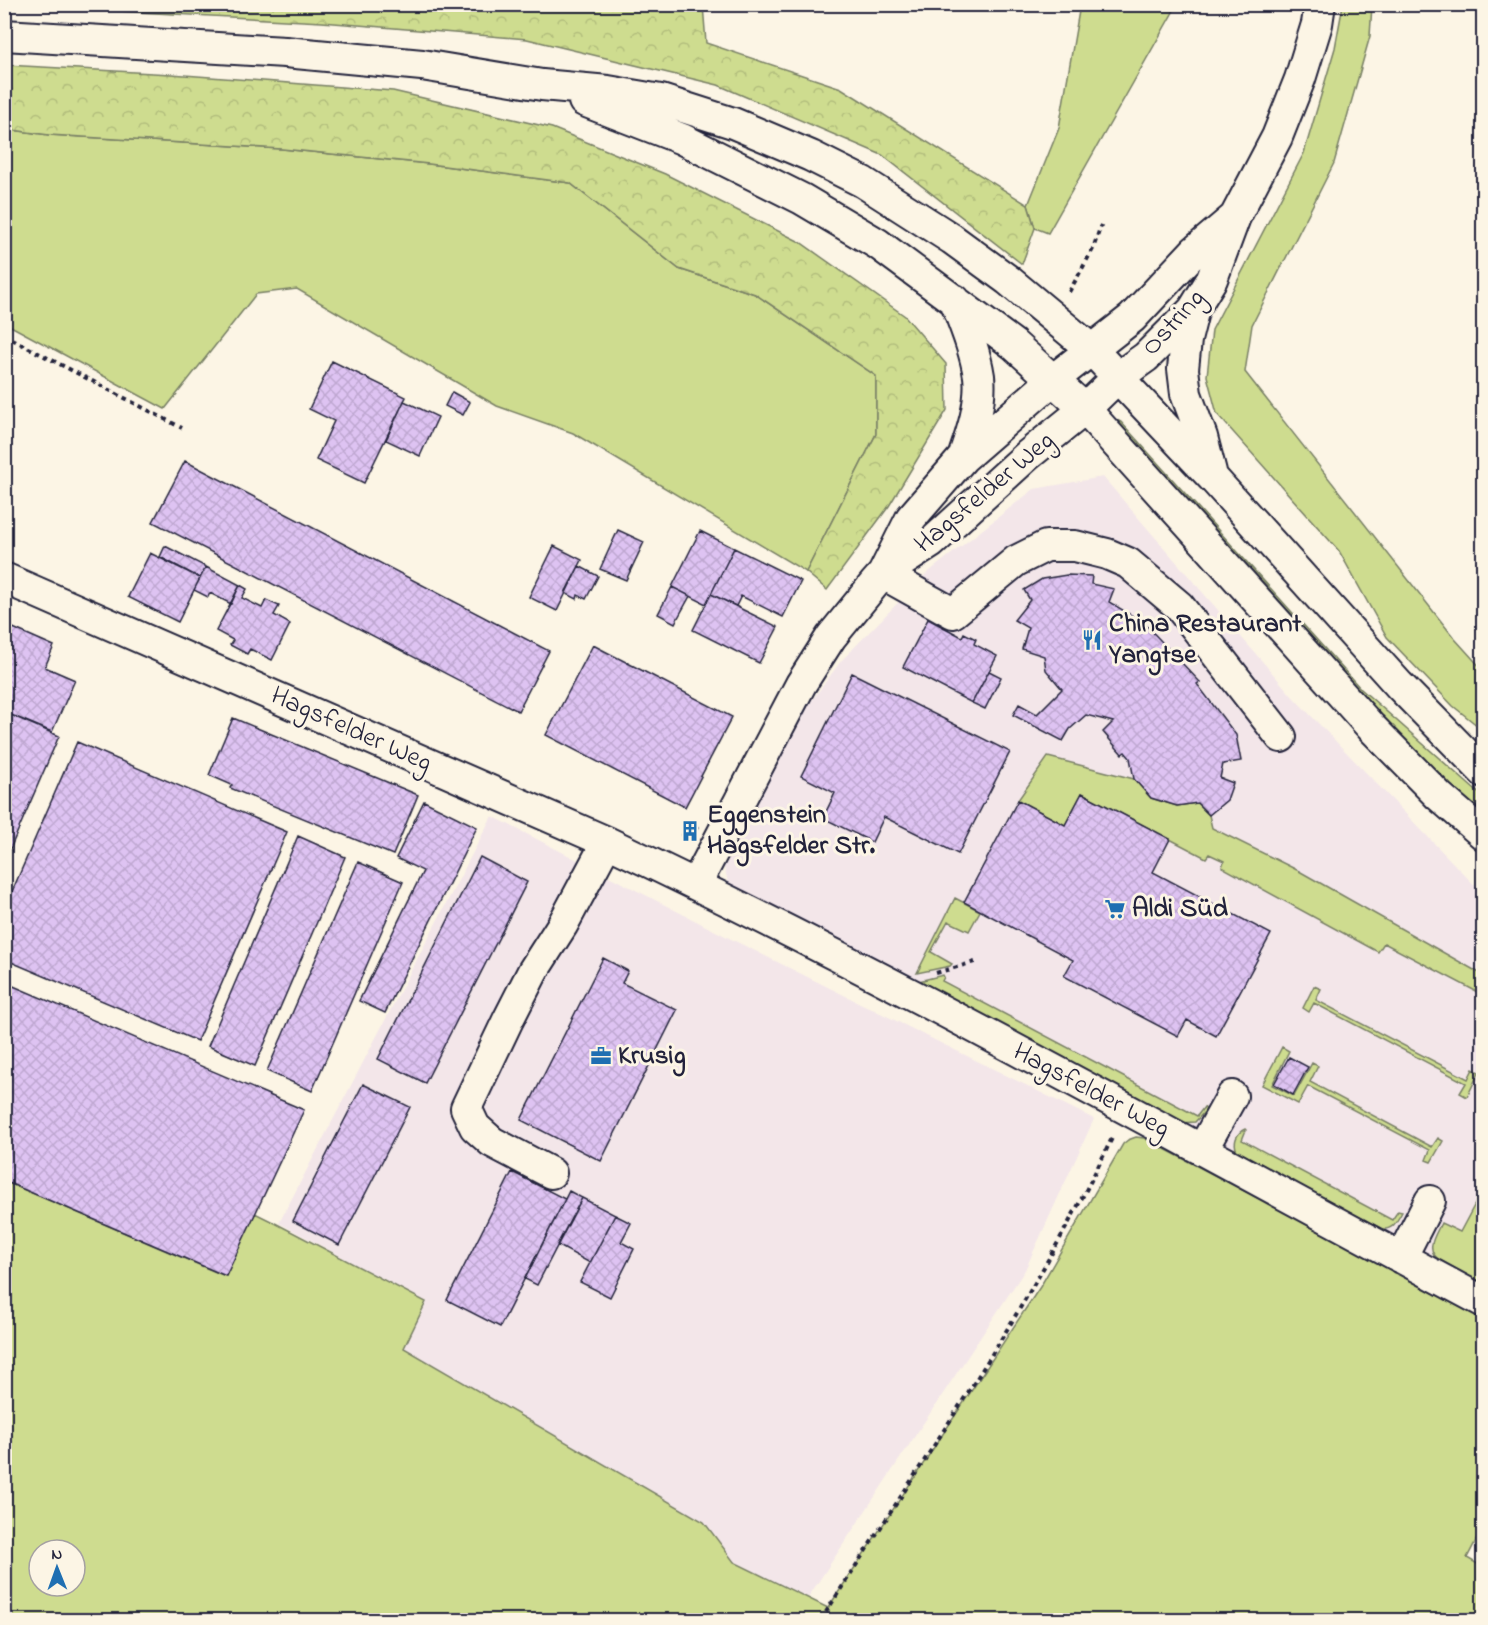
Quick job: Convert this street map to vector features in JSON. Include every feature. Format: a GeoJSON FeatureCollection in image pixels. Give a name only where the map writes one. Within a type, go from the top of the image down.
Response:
{"type":"FeatureCollection","features":[{"type":"Feature","properties":{"kind":"street","name":"Ostring"},"geometry":{"type":"LineString","coordinates":[[1085,409],[1118,377],[1146,357],[1193,310],[1212,279],[1235,217],[1277,137],[1300,79],[1317,24],[1320,4]]}},
{"type":"Feature","properties":{"kind":"street"},"geometry":{"type":"LineString","coordinates":[[4,35],[297,53],[422,65],[542,85],[608,91],[661,100],[733,123],[811,156],[863,182],[952,239],[1008,280],[1092,350],[1212,477],[1399,686],[1484,772]]}},
{"type":"Feature","properties":{"kind":"street"},"geometry":{"type":"LineString","coordinates":[[542,85],[682,139],[802,199],[878,244],[956,300],[1054,379],[1085,409],[1371,728],[1439,796],[1484,835]]}},
{"type":"Feature","properties":{"kind":"street","name":"Ostring"},"geometry":{"type":"LineString","coordinates":[[1054,379],[1132,318],[1195,251],[1235,217]]}},
{"type":"Feature","properties":{"kind":"street"},"geometry":{"type":"LineString","coordinates":[[956,300],[979,377],[978,404],[963,458]]}},
{"type":"Feature","properties":{"kind":"street"},"geometry":{"type":"LineString","coordinates":[[1193,310],[1186,340],[1183,369],[1186,394],[1202,437],[1212,477]]}},
{"type":"Feature","properties":{"kind":"street","name":"Hagsfelder Weg"},"geometry":{"type":"LineString","coordinates":[[696,884],[801,684],[831,637],[883,574],[911,518],[963,458],[1054,379]]}},
{"type":"Feature","properties":{"kind":"street","name":"Hagsfelder Weg"},"geometry":{"type":"LineString","coordinates":[[883,574],[931,543],[1028,455],[1085,409]]}},
{"type":"Feature","properties":{"kind":"street"},"geometry":{"type":"LineString","coordinates":[[883,574],[953,613],[1016,561],[1046,546],[1075,546],[1107,554],[1128,563],[1179,606],[1281,737]]}},
{"type":"Feature","properties":{"kind":"street","name":"Hagsfelder Weg"},"geometry":{"type":"LineString","coordinates":[[4,579],[607,842],[696,884],[1202,1149],[1484,1302]]}},
{"type":"Feature","properties":{"kind":"street"},"geometry":{"type":"LineString","coordinates":[[551,1173],[492,1142],[476,1127],[466,1108],[533,971],[563,924],[607,842]]}},
{"type":"Feature","properties":{"kind":"street"},"geometry":{"type":"LineString","coordinates":[[1202,1149],[1232,1096]]}},
{"type":"Feature","properties":{"kind":"street"},"geometry":{"type":"LineString","coordinates":[[1401,1258],[1430,1201]]}},
{"type":"Feature","properties":{"kind":"path"},"geometry":{"type":"LineString","coordinates":[[4,335],[182,428]]}},
{"type":"Feature","properties":{"kind":"path"},"geometry":{"type":"LineString","coordinates":[[821,1620],[1035,1284],[1096,1171],[1126,1109]]}},
{"type":"Feature","properties":{"kind":"shaded area"},"geometry":{"type":"Polygon","coordinates":[[[1103,477],[1293,697],[1483,894],[1483,1189],[1460,1232],[1441,1223],[1432,1242],[1433,1256],[729,885],[724,867],[807,707],[841,661],[926,574],[1034,489],[1103,477]]]}},
{"type":"Feature","properties":{"kind":"shaded area"},"geometry":{"type":"Polygon","coordinates":[[[492,816],[733,940],[1094,1119],[1025,1270],[807,1599],[734,1562],[704,1522],[404,1348],[425,1302],[279,1223],[492,816]]]}},
{"type":"Feature","properties":{"kind":"green space"},"geometry":{"type":"Polygon","coordinates":[[[4,5],[703,5],[706,43],[841,88],[1028,205],[1035,228],[1022,264],[882,155],[718,85],[527,39],[322,22],[4,5]]]}},
{"type":"Feature","properties":{"kind":"green space"},"geometry":{"type":"Polygon","coordinates":[[[1080,5],[1177,5],[1048,233],[1035,228],[1028,205],[1059,128],[1080,5]]]}},
{"type":"Feature","properties":{"kind":"green space"},"geometry":{"type":"Polygon","coordinates":[[[1343,5],[1372,5],[1370,36],[1334,163],[1252,325],[1245,372],[1455,639],[1483,670],[1483,730],[1453,706],[1387,637],[1339,551],[1217,414],[1207,376],[1212,330],[1304,153],[1335,48],[1343,5]]]}},
{"type":"Feature","properties":{"kind":"green space"},"geometry":{"type":"Polygon","coordinates":[[[5,65],[171,74],[393,91],[552,128],[665,174],[800,242],[905,316],[946,364],[947,410],[889,506],[827,590],[806,572],[876,434],[876,376],[755,294],[679,269],[570,183],[429,164],[282,149],[49,135],[5,129],[5,65]]]}},
{"type":"Feature","properties":{"kind":"green space"},"geometry":{"type":"Polygon","coordinates":[[[5,129],[49,135],[282,149],[429,164],[570,183],[679,269],[755,294],[876,376],[876,434],[806,572],[573,433],[497,406],[297,289],[256,294],[165,409],[5,323],[5,129]]]}},
{"type":"Feature","properties":{"kind":"green space"},"geometry":{"type":"Polygon","coordinates":[[[1113,418],[1121,422],[1361,689],[1483,797],[1483,824],[1425,769],[1113,418]]]}},
{"type":"Feature","properties":{"kind":"green space"},"geometry":{"type":"Polygon","coordinates":[[[1048,757],[1134,779],[1151,798],[1177,806],[1197,803],[1209,815],[1212,828],[1299,871],[1483,975],[1483,995],[1384,943],[1378,952],[1222,867],[1224,861],[1209,854],[1206,858],[1082,793],[1065,825],[1018,800],[1048,757]]]}},
{"type":"Feature","properties":{"kind":"green space"},"geometry":{"type":"Polygon","coordinates":[[[955,898],[980,911],[969,931],[948,921],[931,952],[952,964],[950,966],[917,973],[955,898]]]}},
{"type":"Feature","properties":{"kind":"green space"},"geometry":{"type":"Polygon","coordinates":[[[943,975],[942,981],[1197,1116],[1204,1107],[1206,1110],[1195,1122],[1178,1123],[917,984],[919,981],[943,975]]]}},
{"type":"Feature","properties":{"kind":"green space"},"geometry":{"type":"Polygon","coordinates":[[[1314,986],[1321,989],[1316,1000],[1468,1079],[1473,1069],[1479,1072],[1467,1097],[1460,1093],[1466,1083],[1314,1003],[1309,1012],[1303,1008],[1314,986]]]}},
{"type":"Feature","properties":{"kind":"green space"},"geometry":{"type":"Polygon","coordinates":[[[1282,1047],[1289,1051],[1272,1085],[1294,1096],[1312,1063],[1318,1066],[1310,1082],[1432,1147],[1438,1138],[1443,1141],[1431,1162],[1426,1160],[1430,1150],[1308,1086],[1298,1104],[1262,1085],[1282,1047]]]}},
{"type":"Feature","properties":{"kind":"green space"},"geometry":{"type":"Polygon","coordinates":[[[1245,1129],[1242,1140],[1392,1220],[1398,1211],[1402,1212],[1392,1226],[1382,1229],[1237,1151],[1236,1139],[1245,1129]]]}},
{"type":"Feature","properties":{"kind":"green space"},"geometry":{"type":"Polygon","coordinates":[[[1136,1137],[1144,1138],[1483,1317],[1483,1527],[1467,1558],[1483,1567],[1483,1620],[5,1620],[4,1181],[225,1276],[255,1213],[275,1223],[426,1302],[404,1348],[704,1522],[734,1562],[828,1608],[1040,1287],[1123,1144],[1136,1137]]]}},
{"type":"Feature","properties":{"kind":"green space"},"geometry":{"type":"Polygon","coordinates":[[[1483,1189],[1483,1284],[1435,1256],[1432,1243],[1441,1223],[1460,1232],[1483,1189]]]}},
{"type":"Feature","properties":{"kind":"building"},"geometry":{"type":"Polygon","coordinates":[[[332,361],[406,397],[364,483],[316,460],[334,421],[309,409],[332,361]]]}},
{"type":"Feature","properties":{"kind":"building"},"geometry":{"type":"Polygon","coordinates":[[[452,392],[470,402],[463,415],[445,406],[452,392]]]}},
{"type":"Feature","properties":{"kind":"building"},"geometry":{"type":"Polygon","coordinates":[[[404,401],[438,417],[420,456],[386,440],[404,401]]]}},
{"type":"Feature","properties":{"kind":"building"},"geometry":{"type":"Polygon","coordinates":[[[185,461],[549,651],[518,711],[153,522],[185,461]]]}},
{"type":"Feature","properties":{"kind":"building"},"geometry":{"type":"Polygon","coordinates":[[[618,530],[644,542],[626,580],[600,569],[618,530]]]}},
{"type":"Feature","properties":{"kind":"building"},"geometry":{"type":"Polygon","coordinates":[[[700,531],[734,548],[706,604],[672,587],[700,531]]]}},
{"type":"Feature","properties":{"kind":"building"},"geometry":{"type":"Polygon","coordinates":[[[165,546],[206,567],[200,578],[160,557],[165,546]]]}},
{"type":"Feature","properties":{"kind":"building"},"geometry":{"type":"Polygon","coordinates":[[[554,546],[582,560],[557,611],[529,597],[554,546]]]}},
{"type":"Feature","properties":{"kind":"building"},"geometry":{"type":"Polygon","coordinates":[[[734,548],[801,581],[783,617],[741,596],[736,606],[711,594],[734,548]]]}},
{"type":"Feature","properties":{"kind":"building"},"geometry":{"type":"Polygon","coordinates":[[[150,553],[200,578],[178,622],[128,597],[150,553]]]}},
{"type":"Feature","properties":{"kind":"building"},"geometry":{"type":"Polygon","coordinates":[[[579,566],[598,576],[586,599],[578,595],[577,599],[565,593],[579,566]]]}},
{"type":"Feature","properties":{"kind":"building"},"geometry":{"type":"Polygon","coordinates":[[[206,567],[240,585],[231,604],[210,593],[208,597],[194,590],[206,567]]]}},
{"type":"Feature","properties":{"kind":"building"},"geometry":{"type":"Polygon","coordinates":[[[1067,575],[1092,576],[1091,584],[1114,589],[1109,602],[1143,622],[1200,682],[1197,684],[1236,735],[1241,761],[1223,764],[1220,778],[1233,783],[1227,800],[1209,815],[1197,803],[1177,806],[1151,798],[1134,779],[1130,758],[1125,752],[1122,754],[1103,732],[1113,722],[1086,715],[1070,729],[1063,741],[1013,715],[1019,704],[1037,714],[1062,689],[1046,670],[1044,656],[1022,649],[1028,628],[1014,620],[1030,600],[1024,590],[1042,579],[1067,575]]]}},
{"type":"Feature","properties":{"kind":"building"},"geometry":{"type":"Polygon","coordinates":[[[240,585],[247,589],[242,598],[262,608],[266,600],[279,606],[274,615],[290,624],[272,660],[250,649],[247,654],[230,645],[233,640],[216,631],[240,585]]]}},
{"type":"Feature","properties":{"kind":"building"},"geometry":{"type":"Polygon","coordinates":[[[672,587],[690,596],[675,623],[658,614],[672,587]]]}},
{"type":"Feature","properties":{"kind":"building"},"geometry":{"type":"Polygon","coordinates":[[[711,594],[778,627],[759,663],[693,630],[711,594]]]}},
{"type":"Feature","properties":{"kind":"building"},"geometry":{"type":"Polygon","coordinates":[[[928,619],[962,637],[964,633],[976,639],[974,644],[997,656],[972,703],[903,667],[928,619]]]}},
{"type":"Feature","properties":{"kind":"building"},"geometry":{"type":"Polygon","coordinates":[[[4,624],[54,646],[45,667],[75,680],[52,732],[4,712],[4,624]]]}},
{"type":"Feature","properties":{"kind":"building"},"geometry":{"type":"Polygon","coordinates":[[[593,645],[732,717],[685,807],[546,735],[593,645]]]}},
{"type":"Feature","properties":{"kind":"building"},"geometry":{"type":"Polygon","coordinates":[[[989,671],[1001,677],[985,709],[972,703],[989,671]]]}},
{"type":"Feature","properties":{"kind":"building"},"geometry":{"type":"Polygon","coordinates":[[[852,673],[1010,752],[958,854],[884,817],[872,842],[823,818],[835,793],[801,776],[852,673]]]}},
{"type":"Feature","properties":{"kind":"building"},"geometry":{"type":"Polygon","coordinates":[[[4,712],[59,736],[4,863],[4,712]]]}},
{"type":"Feature","properties":{"kind":"building"},"geometry":{"type":"Polygon","coordinates":[[[233,718],[418,795],[393,855],[230,788],[232,785],[209,775],[233,718]]]}},
{"type":"Feature","properties":{"kind":"building"},"geometry":{"type":"Polygon","coordinates":[[[77,742],[287,832],[197,1041],[4,959],[4,910],[77,742]]]}},
{"type":"Feature","properties":{"kind":"building"},"geometry":{"type":"Polygon","coordinates":[[[1082,793],[1170,839],[1153,872],[1271,934],[1216,1036],[1187,1020],[1178,1036],[1064,976],[1073,960],[964,902],[1018,800],[1065,825],[1082,793]]]}},
{"type":"Feature","properties":{"kind":"building"},"geometry":{"type":"Polygon","coordinates":[[[424,801],[477,827],[385,1013],[359,1001],[423,871],[396,858],[424,801]]]}},
{"type":"Feature","properties":{"kind":"building","name":"Eggenstein Hagsfelder Str."},"geometry":{"type":"Polygon","coordinates":[[[689,822],[698,827],[691,839],[682,835],[689,822]]]}},
{"type":"Feature","properties":{"kind":"building"},"geometry":{"type":"Polygon","coordinates":[[[298,836],[345,857],[255,1066],[208,1046],[298,836]]]}},
{"type":"Feature","properties":{"kind":"building"},"geometry":{"type":"Polygon","coordinates":[[[480,857],[527,882],[425,1083],[378,1059],[480,857]]]}},
{"type":"Feature","properties":{"kind":"building"},"geometry":{"type":"Polygon","coordinates":[[[358,862],[403,882],[312,1091],[267,1071],[358,862]]]}},
{"type":"Feature","properties":{"kind":"building"},"geometry":{"type":"Polygon","coordinates":[[[603,958],[628,971],[622,983],[677,1010],[601,1161],[521,1120],[603,958]]]}},
{"type":"Feature","properties":{"kind":"building"},"geometry":{"type":"Polygon","coordinates":[[[4,982],[304,1110],[226,1276],[4,1181],[4,982]]]}},
{"type":"Feature","properties":{"kind":"building"},"geometry":{"type":"Polygon","coordinates":[[[1289,1057],[1308,1067],[1293,1095],[1274,1084],[1289,1057]]]}},
{"type":"Feature","properties":{"kind":"building"},"geometry":{"type":"Polygon","coordinates":[[[363,1084],[410,1107],[339,1245],[293,1221],[363,1084]]]}},
{"type":"Feature","properties":{"kind":"building"},"geometry":{"type":"Polygon","coordinates":[[[512,1172],[565,1199],[500,1327],[447,1300],[512,1172]]]}},
{"type":"Feature","properties":{"kind":"building"},"geometry":{"type":"Polygon","coordinates":[[[569,1191],[582,1198],[537,1285],[525,1279],[569,1191]]]}},
{"type":"Feature","properties":{"kind":"building"},"geometry":{"type":"Polygon","coordinates":[[[582,1198],[615,1215],[590,1263],[557,1245],[582,1198]]]}},
{"type":"Feature","properties":{"kind":"building"},"geometry":{"type":"Polygon","coordinates":[[[615,1215],[631,1223],[621,1242],[634,1249],[610,1297],[580,1282],[615,1215]]]}},
{"type":"Feature","properties":{"kind":"place","name":"China Restaurant Yangtse"},"geometry":{"type":"Point","coordinates":[1092,640]}},
{"type":"Feature","properties":{"kind":"place","name":"Eggenstein Hagsfelder Str."},"geometry":{"type":"Point","coordinates":[690,831]}},
{"type":"Feature","properties":{"kind":"place","name":"Aldi Süd"},"geometry":{"type":"Point","coordinates":[1115,909]}},
{"type":"Feature","properties":{"kind":"place","name":"Krusig"},"geometry":{"type":"Point","coordinates":[601,1056]}}]}
